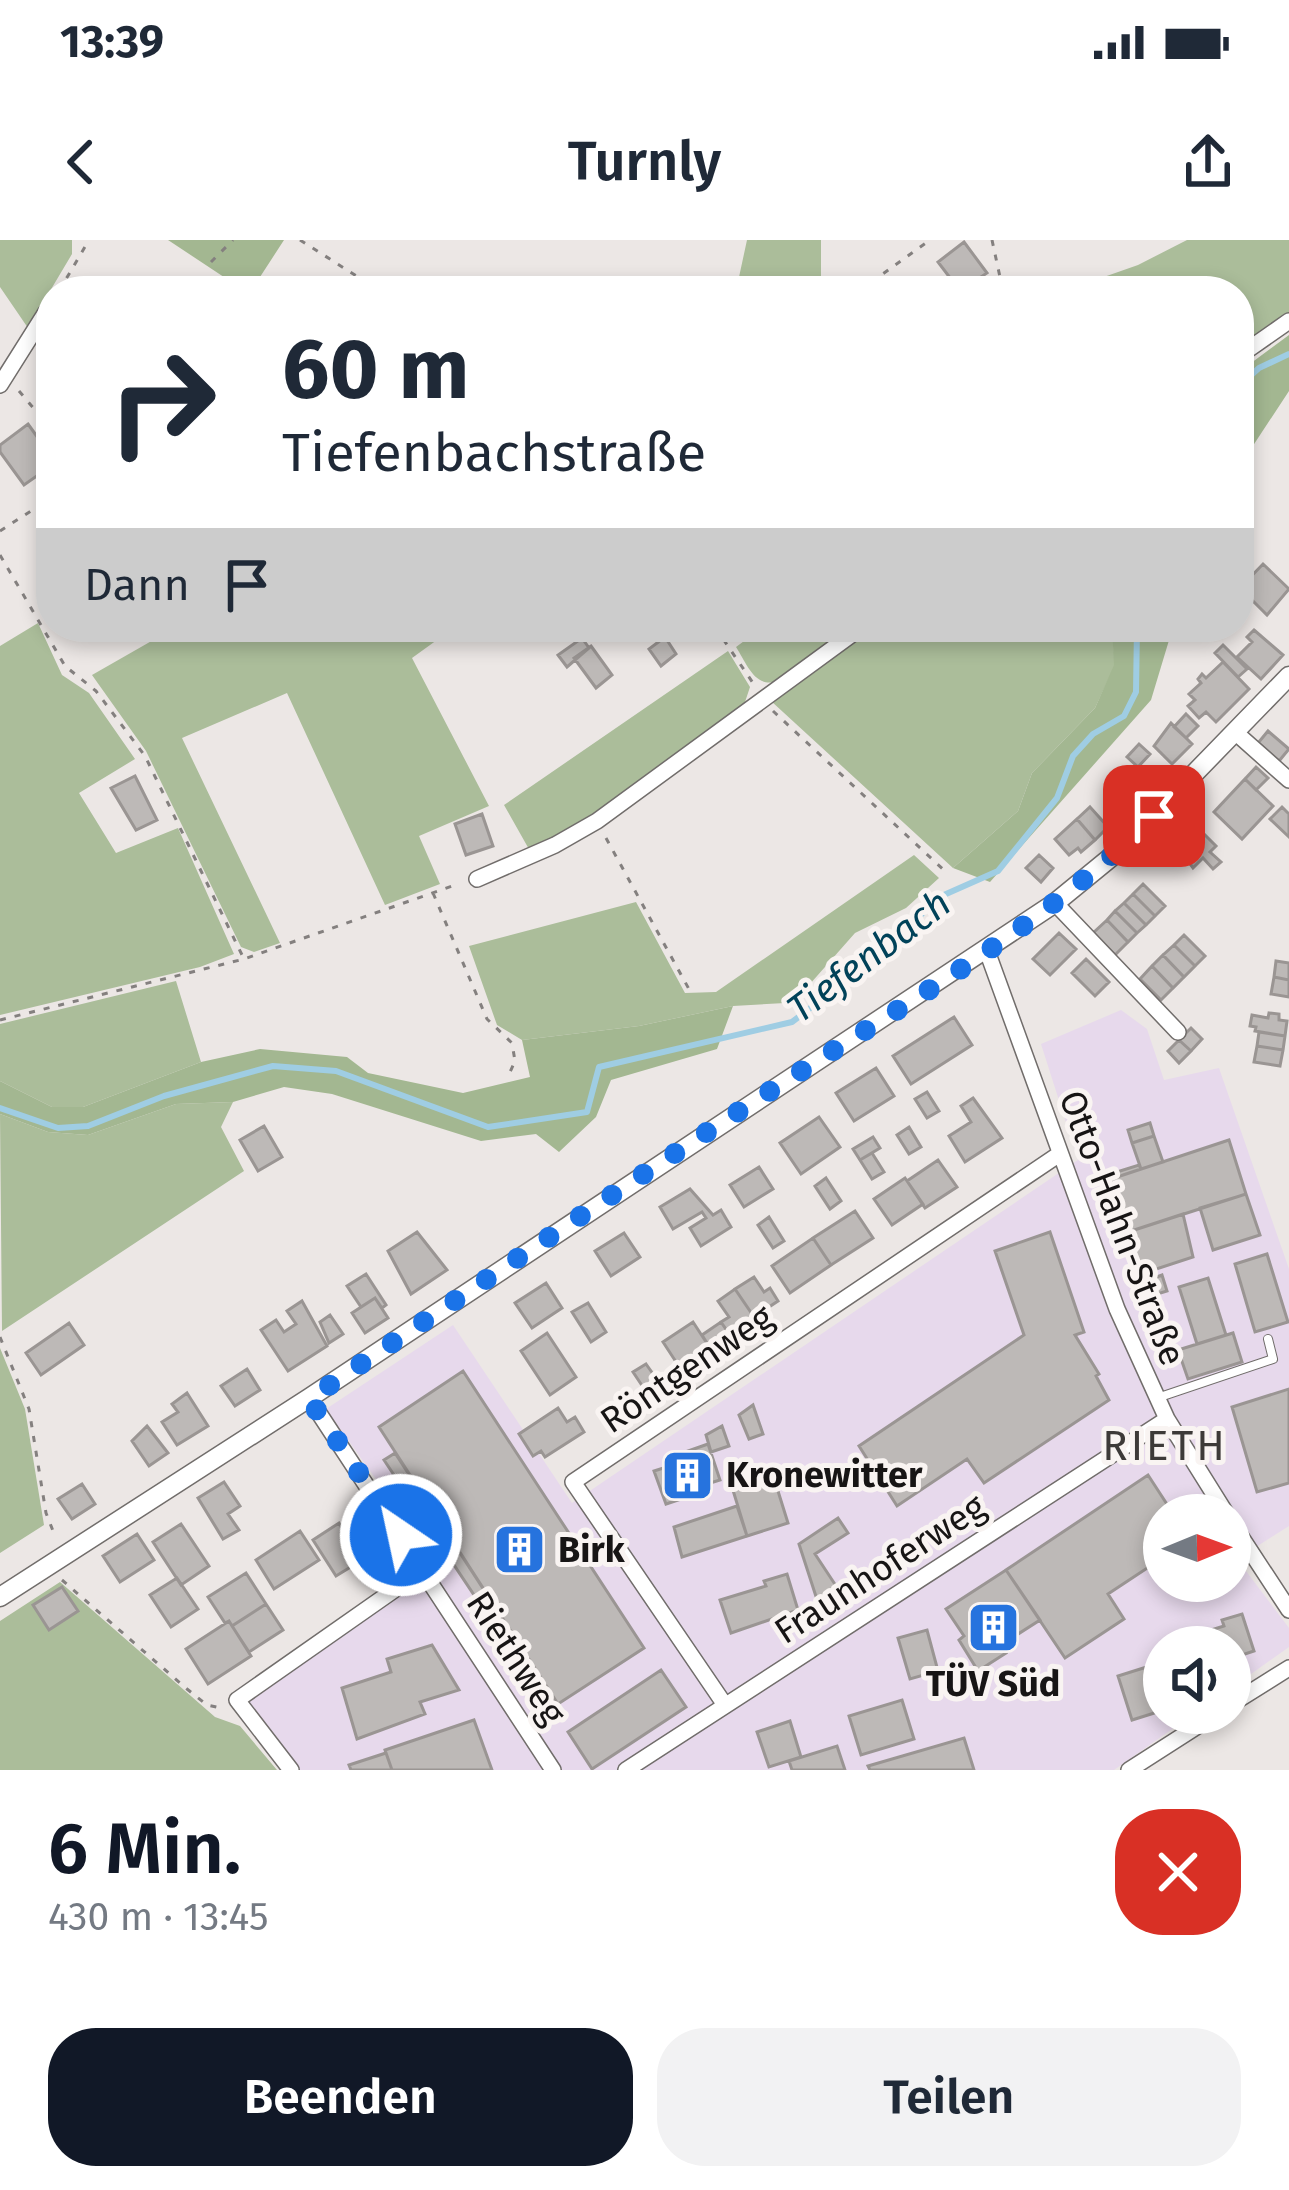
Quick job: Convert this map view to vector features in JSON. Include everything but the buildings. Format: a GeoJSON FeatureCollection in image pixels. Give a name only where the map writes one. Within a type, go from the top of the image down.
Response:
{"type":"FeatureCollection","features":[{"type":"Feature","properties":{"kind":"street"},"geometry":{"type":"LineString","coordinates":[[1254,346],[1289,321]]}},
{"type":"Feature","properties":{"kind":"street"},"geometry":{"type":"LineString","coordinates":[[3,381],[36,329]]}},
{"type":"Feature","properties":{"kind":"street"},"geometry":{"type":"LineString","coordinates":[[477,878],[555,845],[597,821],[841,642]]}},
{"type":"Feature","properties":{"kind":"street"},"geometry":{"type":"LineString","coordinates":[[0,1597],[309,1399],[1055,903],[1121,849],[1289,676]]}},
{"type":"Feature","properties":{"kind":"street"},"geometry":{"type":"LineString","coordinates":[[1235,732],[1289,780]]}},
{"type":"Feature","properties":{"kind":"street"},"geometry":{"type":"LineString","coordinates":[[1055,903],[1178,1032]]}},
{"type":"Feature","properties":{"kind":"street","name":"Otto-Hahn-Straße"},"geometry":{"type":"LineString","coordinates":[[987,951],[1118,1310],[1167,1419],[1214,1494]]}},
{"type":"Feature","properties":{"kind":"street","name":"Röntgenweg"},"geometry":{"type":"LineString","coordinates":[[725,1705],[573,1482],[1058,1155]]}},
{"type":"Feature","properties":{"kind":"street","name":"Riethweg"},"geometry":{"type":"LineString","coordinates":[[309,1399],[553,1770]]}},
{"type":"Feature","properties":{"kind":"street","name":"Fraunhoferweg"},"geometry":{"type":"LineString","coordinates":[[626,1770],[1167,1419]]}},
{"type":"Feature","properties":{"kind":"street","name":"Otto-Hahn-Straße"},"geometry":{"type":"LineString","coordinates":[[1251,1552],[1289,1610]]}},
{"type":"Feature","properties":{"kind":"street"},"geometry":{"type":"LineString","coordinates":[[291,1770],[237,1700],[424,1569]]}},
{"type":"Feature","properties":{"kind":"street"},"geometry":{"type":"LineString","coordinates":[[1251,1692],[1289,1668]]}},
{"type":"Feature","properties":{"kind":"street"},"geometry":{"type":"LineString","coordinates":[[1129,1770],[1185,1734]]}},
{"type":"Feature","properties":{"kind":"lane"},"geometry":{"type":"LineString","coordinates":[[1157,1397],[1273,1359],[1268,1339]]}},
{"type":"Feature","properties":{"kind":"path"},"geometry":{"type":"LineString","coordinates":[[68,276],[89,240]]}},
{"type":"Feature","properties":{"kind":"path"},"geometry":{"type":"LineString","coordinates":[[211,262],[233,240]]}},
{"type":"Feature","properties":{"kind":"path"},"geometry":{"type":"LineString","coordinates":[[300,240],[356,276]]}},
{"type":"Feature","properties":{"kind":"path"},"geometry":{"type":"LineString","coordinates":[[880,276],[930,240]]}},
{"type":"Feature","properties":{"kind":"path"},"geometry":{"type":"LineString","coordinates":[[992,240],[1000,276]]}},
{"type":"Feature","properties":{"kind":"path"},"geometry":{"type":"LineString","coordinates":[[3,381],[36,414]]}},
{"type":"Feature","properties":{"kind":"path"},"geometry":{"type":"LineString","coordinates":[[0,530],[36,507]]}},
{"type":"Feature","properties":{"kind":"path"},"geometry":{"type":"LineString","coordinates":[[0,555],[36,616]]}},
{"type":"Feature","properties":{"kind":"path"},"geometry":{"type":"LineString","coordinates":[[51,642],[65,666],[96,691],[145,756],[244,959]]}},
{"type":"Feature","properties":{"kind":"path"},"geometry":{"type":"LineString","coordinates":[[726,642],[778,717],[947,873]]}},
{"type":"Feature","properties":{"kind":"path"},"geometry":{"type":"LineString","coordinates":[[597,821],[690,991]]}},
{"type":"Feature","properties":{"kind":"path"},"geometry":{"type":"LineString","coordinates":[[0,1020],[244,959],[477,878]]}},
{"type":"Feature","properties":{"kind":"path"},"geometry":{"type":"LineString","coordinates":[[432,891],[487,1019],[512,1043],[515,1061],[510,1072]]}},
{"type":"Feature","properties":{"kind":"path"},"geometry":{"type":"LineString","coordinates":[[0,1337],[29,1408],[56,1560],[97,1614],[207,1705],[225,1708],[237,1700]]}},
{"type":"Feature","properties":{"kind":"shaded area"},"geometry":{"type":"Polygon","coordinates":[[[1121,1010],[1147,1029],[1164,1080],[1219,1068],[1289,1269],[1289,1526],[1251,1550],[1251,1494],[1143,1494],[1143,1602],[1251,1602],[1251,1578],[1289,1628],[1289,1647],[1251,1674],[1251,1626],[1143,1626],[1143,1734],[1165,1734],[1114,1770],[299,1770],[247,1703],[439,1568],[326,1409],[453,1325],[572,1503],[1078,1160],[1041,1044],[1121,1010]]]}},
{"type":"Feature","properties":{"kind":"green space"},"geometry":{"type":"Polygon","coordinates":[[[0,240],[72,240],[72,254],[59,276],[36,276],[36,315],[28,328],[0,287],[0,240]]]}},
{"type":"Feature","properties":{"kind":"green space"},"geometry":{"type":"Polygon","coordinates":[[[168,240],[284,240],[261,276],[222,276],[168,240]]]}},
{"type":"Feature","properties":{"kind":"green space"},"geometry":{"type":"Polygon","coordinates":[[[747,240],[821,240],[821,276],[739,276],[747,240]]]}},
{"type":"Feature","properties":{"kind":"green space"},"geometry":{"type":"Polygon","coordinates":[[[1187,240],[1289,240],[1289,315],[1254,340],[1254,276],[1107,276],[1187,240]]]}},
{"type":"Feature","properties":{"kind":"green space"},"geometry":{"type":"Polygon","coordinates":[[[1289,335],[1289,391],[1254,444],[1254,361],[1289,335]]]}},
{"type":"Feature","properties":{"kind":"green space"},"geometry":{"type":"Polygon","coordinates":[[[36,624],[36,642],[47,642],[62,675],[89,693],[135,759],[79,793],[116,853],[178,828],[234,954],[200,967],[0,1015],[0,646],[36,624]]]}},
{"type":"Feature","properties":{"kind":"green space"},"geometry":{"type":"Polygon","coordinates":[[[150,642],[434,642],[412,658],[489,806],[419,836],[440,884],[385,905],[287,693],[182,738],[280,943],[254,952],[241,947],[146,751],[92,675],[150,642]]]}},
{"type":"Feature","properties":{"kind":"green space"},"geometry":{"type":"Polygon","coordinates":[[[743,642],[833,642],[770,683],[752,673],[736,647],[743,642]]]}},
{"type":"Feature","properties":{"kind":"green space"},"geometry":{"type":"Polygon","coordinates":[[[855,642],[1113,642],[1115,665],[1095,708],[1032,773],[1018,811],[953,868],[771,701],[855,642]]]}},
{"type":"Feature","properties":{"kind":"green space"},"geometry":{"type":"Polygon","coordinates":[[[1113,642],[1168,642],[1151,700],[990,882],[953,868],[1018,811],[1032,773],[1095,708],[1114,665],[1113,642]]]}},
{"type":"Feature","properties":{"kind":"green space"},"geometry":{"type":"Polygon","coordinates":[[[728,651],[750,687],[743,708],[575,829],[530,851],[504,805],[728,651]]]}},
{"type":"Feature","properties":{"kind":"green space"},"geometry":{"type":"Polygon","coordinates":[[[914,855],[939,878],[906,908],[855,933],[802,993],[785,1003],[733,1006],[639,1026],[522,1040],[497,1025],[469,946],[636,902],[685,993],[716,992],[914,855]]]}},
{"type":"Feature","properties":{"kind":"green space"},"geometry":{"type":"Polygon","coordinates":[[[176,981],[201,1062],[83,1107],[52,1107],[0,1081],[0,1024],[176,981]]]}},
{"type":"Feature","properties":{"kind":"green space"},"geometry":{"type":"Polygon","coordinates":[[[733,1006],[717,1049],[611,1080],[596,1117],[559,1152],[536,1134],[481,1141],[332,1094],[284,1087],[233,1102],[176,1104],[88,1135],[48,1132],[0,1114],[0,1081],[52,1107],[83,1107],[201,1062],[260,1049],[347,1057],[368,1073],[463,1093],[530,1077],[522,1040],[639,1026],[733,1006]]]}},
{"type":"Feature","properties":{"kind":"green space"},"geometry":{"type":"Polygon","coordinates":[[[233,1102],[221,1127],[244,1171],[2,1331],[0,1114],[48,1132],[88,1135],[176,1104],[233,1102]]]}},
{"type":"Feature","properties":{"kind":"green space"},"geometry":{"type":"Polygon","coordinates":[[[0,1348],[25,1409],[44,1525],[0,1553],[0,1348]]]}},
{"type":"Feature","properties":{"kind":"green space"},"geometry":{"type":"Polygon","coordinates":[[[60,1582],[215,1717],[240,1726],[277,1770],[0,1770],[0,1621],[60,1582]]]}},
{"type":"Feature","properties":{"kind":"waterway","name":"Tiefenbach"},"geometry":{"type":"LineString","coordinates":[[1254,372],[1289,354]]}},
{"type":"Feature","properties":{"kind":"waterway","name":"Tiefenbach"},"geometry":{"type":"LineString","coordinates":[[0,1108],[58,1128],[88,1126],[164,1096],[273,1066],[336,1071],[488,1127],[587,1112],[599,1067],[792,1022],[830,993],[854,960],[895,942],[937,898],[998,871],[1057,798],[1073,756],[1093,734],[1124,716],[1136,692],[1137,642]]}},
{"type":"Feature","properties":{"kind":"place","name":"Kronewitter"},"geometry":{"type":"Point","coordinates":[687,1475]}},
{"type":"Feature","properties":{"kind":"place","name":"Birk"},"geometry":{"type":"Point","coordinates":[519,1550]}},
{"type":"Feature","properties":{"kind":"place","name":"TÜV Süd"},"geometry":{"type":"Point","coordinates":[993,1628]}},
{"type":"Feature","properties":{"kind":"district","name":"RIETH"},"geometry":{"type":"Point","coordinates":[1165,1446]}},
{"type":"Feature","properties":{"kind":"route"},"geometry":{"type":"LineString","coordinates":[[401,1535],[309,1399],[686,1145],[987,951],[1055,903],[1154,816]]}}]}
